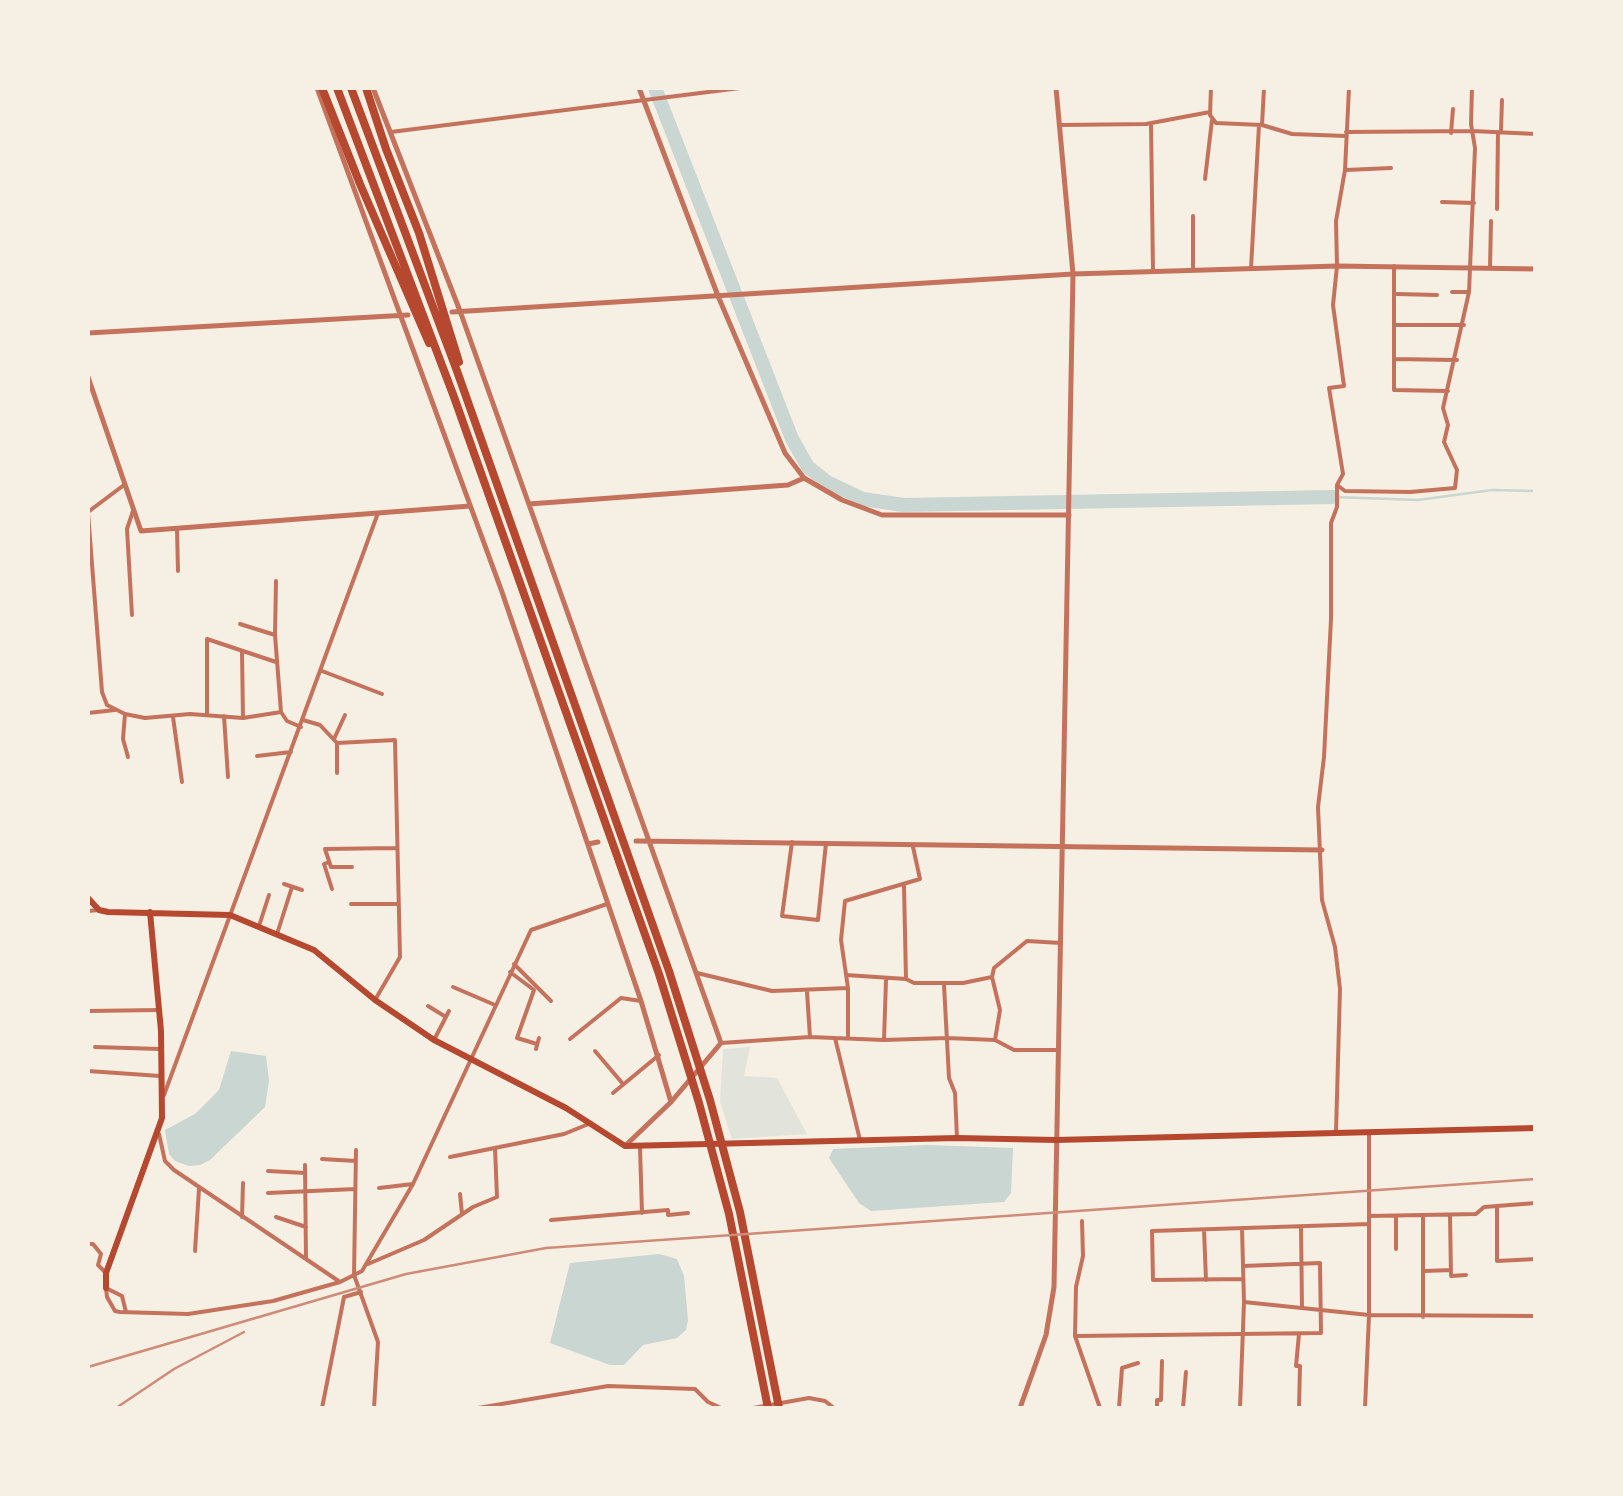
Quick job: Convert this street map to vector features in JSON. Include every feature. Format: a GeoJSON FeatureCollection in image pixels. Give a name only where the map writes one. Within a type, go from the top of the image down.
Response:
{"type":"FeatureCollection","features":[{"type":"Feature","properties":{"kind":"highway"},"geometry":{"type":"LineString","coordinates":[[320,88],[454,396]]}},
{"type":"Feature","properties":{"kind":"highway"},"geometry":{"type":"LineString","coordinates":[[338,88],[454,396],[680,1041],[716,1159],[742,1267],[768,1408]]}},
{"type":"Feature","properties":{"kind":"highway"},"geometry":{"type":"LineString","coordinates":[[351,88],[499,490],[691,1038],[726,1156],[752,1265],[779,1408]]}},
{"type":"Feature","properties":{"kind":"highway"},"geometry":{"type":"LineString","coordinates":[[370,88],[382,138],[424,246],[499,490]]}},
{"type":"Feature","properties":{"kind":"main road"},"geometry":{"type":"LineString","coordinates":[[88,898],[99,910],[230,916],[277,934],[330,961],[375,1000],[434,1040],[591,1123],[625,1146],[1536,1128]]}},
{"type":"Feature","properties":{"kind":"main road"},"geometry":{"type":"LineString","coordinates":[[106,1288],[106,1273],[162,1118],[150,912]]}},
{"type":"Feature","properties":{"kind":"street"},"geometry":{"type":"LineString","coordinates":[[320,88],[405,316],[588,844],[671,1102]]}},
{"type":"Feature","properties":{"kind":"street"},"geometry":{"type":"LineString","coordinates":[[370,88],[391,132],[460,312],[721,1042]]}},
{"type":"Feature","properties":{"kind":"street"},"geometry":{"type":"LineString","coordinates":[[640,88],[785,453],[804,478],[842,500],[882,515],[1069,513]]}},
{"type":"Feature","properties":{"kind":"street"},"geometry":{"type":"LineString","coordinates":[[391,132],[740,88]]}},
{"type":"Feature","properties":{"kind":"street"},"geometry":{"type":"LineString","coordinates":[[1020,1408],[1051,1312],[1056,1140],[1073,274],[1056,88]]}},
{"type":"Feature","properties":{"kind":"street"},"geometry":{"type":"LineString","coordinates":[[1205,178],[1212,120],[1211,88]]}},
{"type":"Feature","properties":{"kind":"street"},"geometry":{"type":"LineString","coordinates":[[1251,268],[1264,88]]}},
{"type":"Feature","properties":{"kind":"street"},"geometry":{"type":"LineString","coordinates":[[1336,1132],[1340,989],[1335,947],[1322,900],[1318,808],[1331,619],[1331,523],[1343,474],[1329,388],[1344,386],[1333,305],[1336,221],[1345,170],[1349,88]]}},
{"type":"Feature","properties":{"kind":"street"},"geometry":{"type":"LineString","coordinates":[[1337,487],[1345,491],[1410,492],[1455,488],[1457,470],[1443,437],[1448,425],[1443,408],[1470,292],[1474,203],[1472,88]]}},
{"type":"Feature","properties":{"kind":"street"},"geometry":{"type":"LineString","coordinates":[[1497,209],[1501,103],[1508,106]]}},
{"type":"Feature","properties":{"kind":"street"},"geometry":{"type":"LineString","coordinates":[[1452,133],[1453,109]]}},
{"type":"Feature","properties":{"kind":"street"},"geometry":{"type":"LineString","coordinates":[[1060,125],[1151,123],[1210,112]]}},
{"type":"Feature","properties":{"kind":"street"},"geometry":{"type":"LineString","coordinates":[[1212,120],[1261,125],[1292,134],[1536,134]]}},
{"type":"Feature","properties":{"kind":"street"},"geometry":{"type":"LineString","coordinates":[[1151,123],[1153,271]]}},
{"type":"Feature","properties":{"kind":"street"},"geometry":{"type":"LineString","coordinates":[[1345,170],[1386,170]]}},
{"type":"Feature","properties":{"kind":"street"},"geometry":{"type":"LineString","coordinates":[[1442,202],[1474,203]]}},
{"type":"Feature","properties":{"kind":"street"},"geometry":{"type":"LineString","coordinates":[[1193,216],[1193,270]]}},
{"type":"Feature","properties":{"kind":"street"},"geometry":{"type":"LineString","coordinates":[[1490,268],[1491,221]]}},
{"type":"Feature","properties":{"kind":"street"},"geometry":{"type":"LineString","coordinates":[[452,312],[1073,274],[1337,266],[1536,269]]}},
{"type":"Feature","properties":{"kind":"street"},"geometry":{"type":"LineString","coordinates":[[1394,266],[1394,390],[1448,391]]}},
{"type":"Feature","properties":{"kind":"street"},"geometry":{"type":"LineString","coordinates":[[1452,292],[1470,292]]}},
{"type":"Feature","properties":{"kind":"street"},"geometry":{"type":"LineString","coordinates":[[1396,294],[1437,295]]}},
{"type":"Feature","properties":{"kind":"street"},"geometry":{"type":"LineString","coordinates":[[88,333],[405,316]]}},
{"type":"Feature","properties":{"kind":"street"},"geometry":{"type":"LineString","coordinates":[[1395,325],[1464,325]]}},
{"type":"Feature","properties":{"kind":"street"},"geometry":{"type":"LineString","coordinates":[[1394,359],[1457,360]]}},
{"type":"Feature","properties":{"kind":"street"},"geometry":{"type":"LineString","coordinates":[[88,377],[141,531],[470,506]]}},
{"type":"Feature","properties":{"kind":"street"},"geometry":{"type":"LineString","coordinates":[[528,504],[788,484],[804,478]]}},
{"type":"Feature","properties":{"kind":"street"},"geometry":{"type":"LineString","coordinates":[[115,710],[102,692],[88,513],[124,485]]}},
{"type":"Feature","properties":{"kind":"street"},"geometry":{"type":"LineString","coordinates":[[132,614],[127,529],[133,511]]}},
{"type":"Feature","properties":{"kind":"street"},"geometry":{"type":"LineString","coordinates":[[160,1103],[378,513]]}},
{"type":"Feature","properties":{"kind":"street"},"geometry":{"type":"LineString","coordinates":[[177,530],[178,571]]}},
{"type":"Feature","properties":{"kind":"street"},"geometry":{"type":"LineString","coordinates":[[276,581],[274,635],[281,712],[300,727]]}},
{"type":"Feature","properties":{"kind":"street"},"geometry":{"type":"LineString","coordinates":[[240,624],[274,635]]}},
{"type":"Feature","properties":{"kind":"street"},"geometry":{"type":"LineString","coordinates":[[207,715],[207,639],[276,662]]}},
{"type":"Feature","properties":{"kind":"street"},"geometry":{"type":"LineString","coordinates":[[242,650],[242,718]]}},
{"type":"Feature","properties":{"kind":"street"},"geometry":{"type":"LineString","coordinates":[[322,671],[382,694]]}},
{"type":"Feature","properties":{"kind":"street"},"geometry":{"type":"LineString","coordinates":[[88,713],[115,710],[145,718],[242,718],[281,712]]}},
{"type":"Feature","properties":{"kind":"street"},"geometry":{"type":"LineString","coordinates":[[125,714],[128,757]]}},
{"type":"Feature","properties":{"kind":"street"},"geometry":{"type":"LineString","coordinates":[[337,774],[335,741],[345,715]]}},
{"type":"Feature","properties":{"kind":"street"},"geometry":{"type":"LineString","coordinates":[[224,716],[228,777]]}},
{"type":"Feature","properties":{"kind":"street"},"geometry":{"type":"LineString","coordinates":[[173,717],[182,782]]}},
{"type":"Feature","properties":{"kind":"street"},"geometry":{"type":"LineString","coordinates":[[303,720],[320,725],[335,741],[396,740],[400,957],[375,1000]]}},
{"type":"Feature","properties":{"kind":"street"},"geometry":{"type":"LineString","coordinates":[[257,756],[291,752]]}},
{"type":"Feature","properties":{"kind":"street"},"geometry":{"type":"LineString","coordinates":[[636,841],[1322,850]]}},
{"type":"Feature","properties":{"kind":"street"},"geometry":{"type":"LineString","coordinates":[[588,844],[598,842]]}},
{"type":"Feature","properties":{"kind":"street"},"geometry":{"type":"LineString","coordinates":[[792,842],[782,916],[818,920],[826,843]]}},
{"type":"Feature","properties":{"kind":"street"},"geometry":{"type":"LineString","coordinates":[[848,1038],[848,988],[841,940],[844,901],[920,879],[913,846]]}},
{"type":"Feature","properties":{"kind":"street"},"geometry":{"type":"LineString","coordinates":[[352,867],[331,867],[325,849],[398,848]]}},
{"type":"Feature","properties":{"kind":"street"},"geometry":{"type":"LineString","coordinates":[[329,862],[324,864],[332,889]]}},
{"type":"Feature","properties":{"kind":"street"},"geometry":{"type":"LineString","coordinates":[[284,884],[302,890]]}},
{"type":"Feature","properties":{"kind":"street"},"geometry":{"type":"LineString","coordinates":[[904,886],[906,979]]}},
{"type":"Feature","properties":{"kind":"street"},"geometry":{"type":"LineString","coordinates":[[277,934],[292,887]]}},
{"type":"Feature","properties":{"kind":"street"},"geometry":{"type":"LineString","coordinates":[[259,926],[269,894]]}},
{"type":"Feature","properties":{"kind":"street"},"geometry":{"type":"LineString","coordinates":[[351,904],[398,904]]}},
{"type":"Feature","properties":{"kind":"street"},"geometry":{"type":"LineString","coordinates":[[368,1264],[413,1184],[510,972],[536,926],[608,904]]}},
{"type":"Feature","properties":{"kind":"street"},"geometry":{"type":"LineString","coordinates":[[88,911],[99,910]]}},
{"type":"Feature","properties":{"kind":"street"},"geometry":{"type":"LineString","coordinates":[[995,1040],[1000,1010],[992,977],[994,968],[1027,941],[1060,943]]}},
{"type":"Feature","properties":{"kind":"street"},"geometry":{"type":"LineString","coordinates":[[514,964],[551,1001]]}},
{"type":"Feature","properties":{"kind":"street"},"geometry":{"type":"LineString","coordinates":[[510,972],[534,990],[518,1038],[537,1044]]}},
{"type":"Feature","properties":{"kind":"street"},"geometry":{"type":"LineString","coordinates":[[696,973],[772,991],[848,988]]}},
{"type":"Feature","properties":{"kind":"street"},"geometry":{"type":"LineString","coordinates":[[846,975],[944,985],[992,977]]}},
{"type":"Feature","properties":{"kind":"street"},"geometry":{"type":"LineString","coordinates":[[884,1040],[886,978]]}},
{"type":"Feature","properties":{"kind":"street"},"geometry":{"type":"LineString","coordinates":[[944,985],[957,1138]]}},
{"type":"Feature","properties":{"kind":"street"},"geometry":{"type":"LineString","coordinates":[[453,987],[495,1005]]}},
{"type":"Feature","properties":{"kind":"street"},"geometry":{"type":"LineString","coordinates":[[807,992],[810,1037]]}},
{"type":"Feature","properties":{"kind":"street"},"geometry":{"type":"LineString","coordinates":[[570,1039],[621,998],[641,1000]]}},
{"type":"Feature","properties":{"kind":"street"},"geometry":{"type":"LineString","coordinates":[[428,1006],[447,1014],[434,1040]]}},
{"type":"Feature","properties":{"kind":"street"},"geometry":{"type":"LineString","coordinates":[[90,1011],[158,1010]]}},
{"type":"Feature","properties":{"kind":"street"},"geometry":{"type":"LineString","coordinates":[[625,1146],[671,1102],[721,1042],[810,1037],[946,1038],[995,1040],[1014,1050],[1058,1050]]}},
{"type":"Feature","properties":{"kind":"street"},"geometry":{"type":"LineString","coordinates":[[834,1038],[860,1140]]}},
{"type":"Feature","properties":{"kind":"street"},"geometry":{"type":"LineString","coordinates":[[94,1047],[160,1049]]}},
{"type":"Feature","properties":{"kind":"street"},"geometry":{"type":"LineString","coordinates":[[595,1051],[623,1084]]}},
{"type":"Feature","properties":{"kind":"street"},"geometry":{"type":"LineString","coordinates":[[613,1093],[658,1055]]}},
{"type":"Feature","properties":{"kind":"street"},"geometry":{"type":"LineString","coordinates":[[88,1071],[160,1076]]}},
{"type":"Feature","properties":{"kind":"street"},"geometry":{"type":"LineString","coordinates":[[450,1157],[564,1134],[591,1123]]}},
{"type":"Feature","properties":{"kind":"street"},"geometry":{"type":"LineString","coordinates":[[158,1131],[165,1161],[200,1189],[340,1282]]}},
{"type":"Feature","properties":{"kind":"street"},"geometry":{"type":"LineString","coordinates":[[1365,1408],[1370,1316],[1369,1133]]}},
{"type":"Feature","properties":{"kind":"street"},"geometry":{"type":"LineString","coordinates":[[640,1146],[642,1213]]}},
{"type":"Feature","properties":{"kind":"street"},"geometry":{"type":"LineString","coordinates":[[106,1288],[116,1311],[188,1314],[272,1301],[340,1282],[368,1264],[424,1240],[496,1196],[494,1148]]}},
{"type":"Feature","properties":{"kind":"street"},"geometry":{"type":"LineString","coordinates":[[356,1150],[354,1275],[378,1342],[374,1408]]}},
{"type":"Feature","properties":{"kind":"street"},"geometry":{"type":"LineString","coordinates":[[322,1160],[356,1161]]}},
{"type":"Feature","properties":{"kind":"street"},"geometry":{"type":"LineString","coordinates":[[306,1165],[306,1258]]}},
{"type":"Feature","properties":{"kind":"street"},"geometry":{"type":"LineString","coordinates":[[268,1171],[306,1173]]}},
{"type":"Feature","properties":{"kind":"street"},"geometry":{"type":"LineString","coordinates":[[242,1217],[243,1182]]}},
{"type":"Feature","properties":{"kind":"street"},"geometry":{"type":"LineString","coordinates":[[379,1188],[413,1184]]}},
{"type":"Feature","properties":{"kind":"street"},"geometry":{"type":"LineString","coordinates":[[195,1251],[200,1189]]}},
{"type":"Feature","properties":{"kind":"street"},"geometry":{"type":"LineString","coordinates":[[268,1193],[355,1190]]}},
{"type":"Feature","properties":{"kind":"street"},"geometry":{"type":"LineString","coordinates":[[460,1194],[462,1214]]}},
{"type":"Feature","properties":{"kind":"street"},"geometry":{"type":"LineString","coordinates":[[1369,1216],[1476,1214],[1484,1207],[1536,1204]]}},
{"type":"Feature","properties":{"kind":"street"},"geometry":{"type":"LineString","coordinates":[[1497,1206],[1497,1260],[1536,1259]]}},
{"type":"Feature","properties":{"kind":"street"},"geometry":{"type":"LineString","coordinates":[[551,1220],[668,1210],[668,1215],[688,1213]]}},
{"type":"Feature","properties":{"kind":"street"},"geometry":{"type":"LineString","coordinates":[[1450,1215],[1450,1276],[1466,1276]]}},
{"type":"Feature","properties":{"kind":"street"},"geometry":{"type":"LineString","coordinates":[[276,1216],[306,1227]]}},
{"type":"Feature","properties":{"kind":"street"},"geometry":{"type":"LineString","coordinates":[[1396,1216],[1396,1250]]}},
{"type":"Feature","properties":{"kind":"street"},"geometry":{"type":"LineString","coordinates":[[1423,1216],[1424,1317]]}},
{"type":"Feature","properties":{"kind":"street"},"geometry":{"type":"LineString","coordinates":[[1082,1220],[1083,1256],[1076,1287],[1074,1336],[1100,1408]]}},
{"type":"Feature","properties":{"kind":"street"},"geometry":{"type":"LineString","coordinates":[[1243,1279],[1153,1280],[1152,1232],[1369,1224]]}},
{"type":"Feature","properties":{"kind":"street"},"geometry":{"type":"LineString","coordinates":[[1300,1227],[1302,1307]]}},
{"type":"Feature","properties":{"kind":"street"},"geometry":{"type":"LineString","coordinates":[[1240,1408],[1242,1228]]}},
{"type":"Feature","properties":{"kind":"street"},"geometry":{"type":"LineString","coordinates":[[1204,1230],[1206,1280]]}},
{"type":"Feature","properties":{"kind":"street"},"geometry":{"type":"LineString","coordinates":[[88,1244],[102,1254],[98,1265],[106,1273]]}},
{"type":"Feature","properties":{"kind":"street"},"geometry":{"type":"LineString","coordinates":[[1074,1336],[1322,1333],[1320,1264],[1243,1266]]}},
{"type":"Feature","properties":{"kind":"street"},"geometry":{"type":"LineString","coordinates":[[1423,1271],[1450,1270]]}},
{"type":"Feature","properties":{"kind":"street"},"geometry":{"type":"LineString","coordinates":[[106,1288],[122,1296],[126,1312]]}},
{"type":"Feature","properties":{"kind":"street"},"geometry":{"type":"LineString","coordinates":[[322,1408],[344,1297],[362,1292]]}},
{"type":"Feature","properties":{"kind":"street"},"geometry":{"type":"LineString","coordinates":[[1244,1302],[1370,1316],[1536,1316]]}},
{"type":"Feature","properties":{"kind":"street"},"geometry":{"type":"LineString","coordinates":[[1299,1334],[1299,1408]]}},
{"type":"Feature","properties":{"kind":"street"},"geometry":{"type":"LineString","coordinates":[[1156,1408],[1157,1400],[1161,1400],[1162,1361]]}},
{"type":"Feature","properties":{"kind":"street"},"geometry":{"type":"LineString","coordinates":[[1119,1408],[1122,1368],[1138,1364]]}},
{"type":"Feature","properties":{"kind":"street"},"geometry":{"type":"LineString","coordinates":[[1183,1408],[1186,1372]]}},
{"type":"Feature","properties":{"kind":"street"},"geometry":{"type":"LineString","coordinates":[[478,1408],[608,1386],[695,1389],[721,1408]]}},
{"type":"Feature","properties":{"kind":"street"},"geometry":{"type":"LineString","coordinates":[[754,1408],[808,1398],[825,1401],[834,1408]]}},
{"type":"Feature","properties":{"kind":"shaded area"},"geometry":{"type":"Polygon","coordinates":[[[750,1047],[744,1076],[777,1078],[807,1134],[732,1139],[720,1102],[723,1049],[750,1047]]]}},
{"type":"Feature","properties":{"kind":"shaded area"},"geometry":{"type":"Polygon","coordinates":[[[231,1051],[266,1056],[269,1081],[265,1107],[210,1160],[189,1166],[175,1161],[169,1154],[165,1130],[195,1114],[219,1090],[231,1051]]]}},
{"type":"Feature","properties":{"kind":"shaded area"},"geometry":{"type":"Polygon","coordinates":[[[926,1145],[1013,1148],[1011,1193],[1004,1202],[871,1211],[859,1203],[829,1158],[833,1149],[926,1145]]]}},
{"type":"Feature","properties":{"kind":"shaded area"},"geometry":{"type":"Polygon","coordinates":[[[659,1254],[677,1259],[684,1276],[688,1320],[686,1330],[677,1338],[643,1345],[624,1365],[610,1365],[550,1343],[570,1263],[659,1254]]]}},
{"type":"Feature","properties":{"kind":"waterway"},"geometry":{"type":"LineString","coordinates":[[655,88],[792,439],[808,467],[827,482],[863,499],[903,505],[1333,497]]}},
{"type":"Feature","properties":{"kind":"waterway"},"geometry":{"type":"LineString","coordinates":[[1333,497],[1418,500],[1492,490],[1536,491]]}},
{"type":"Feature","properties":{"kind":"railway"},"geometry":{"type":"LineString","coordinates":[[88,1367],[406,1274],[546,1248],[1536,1179]]}},
{"type":"Feature","properties":{"kind":"railway"},"geometry":{"type":"LineString","coordinates":[[116,1408],[174,1369],[244,1332]]}}]}
